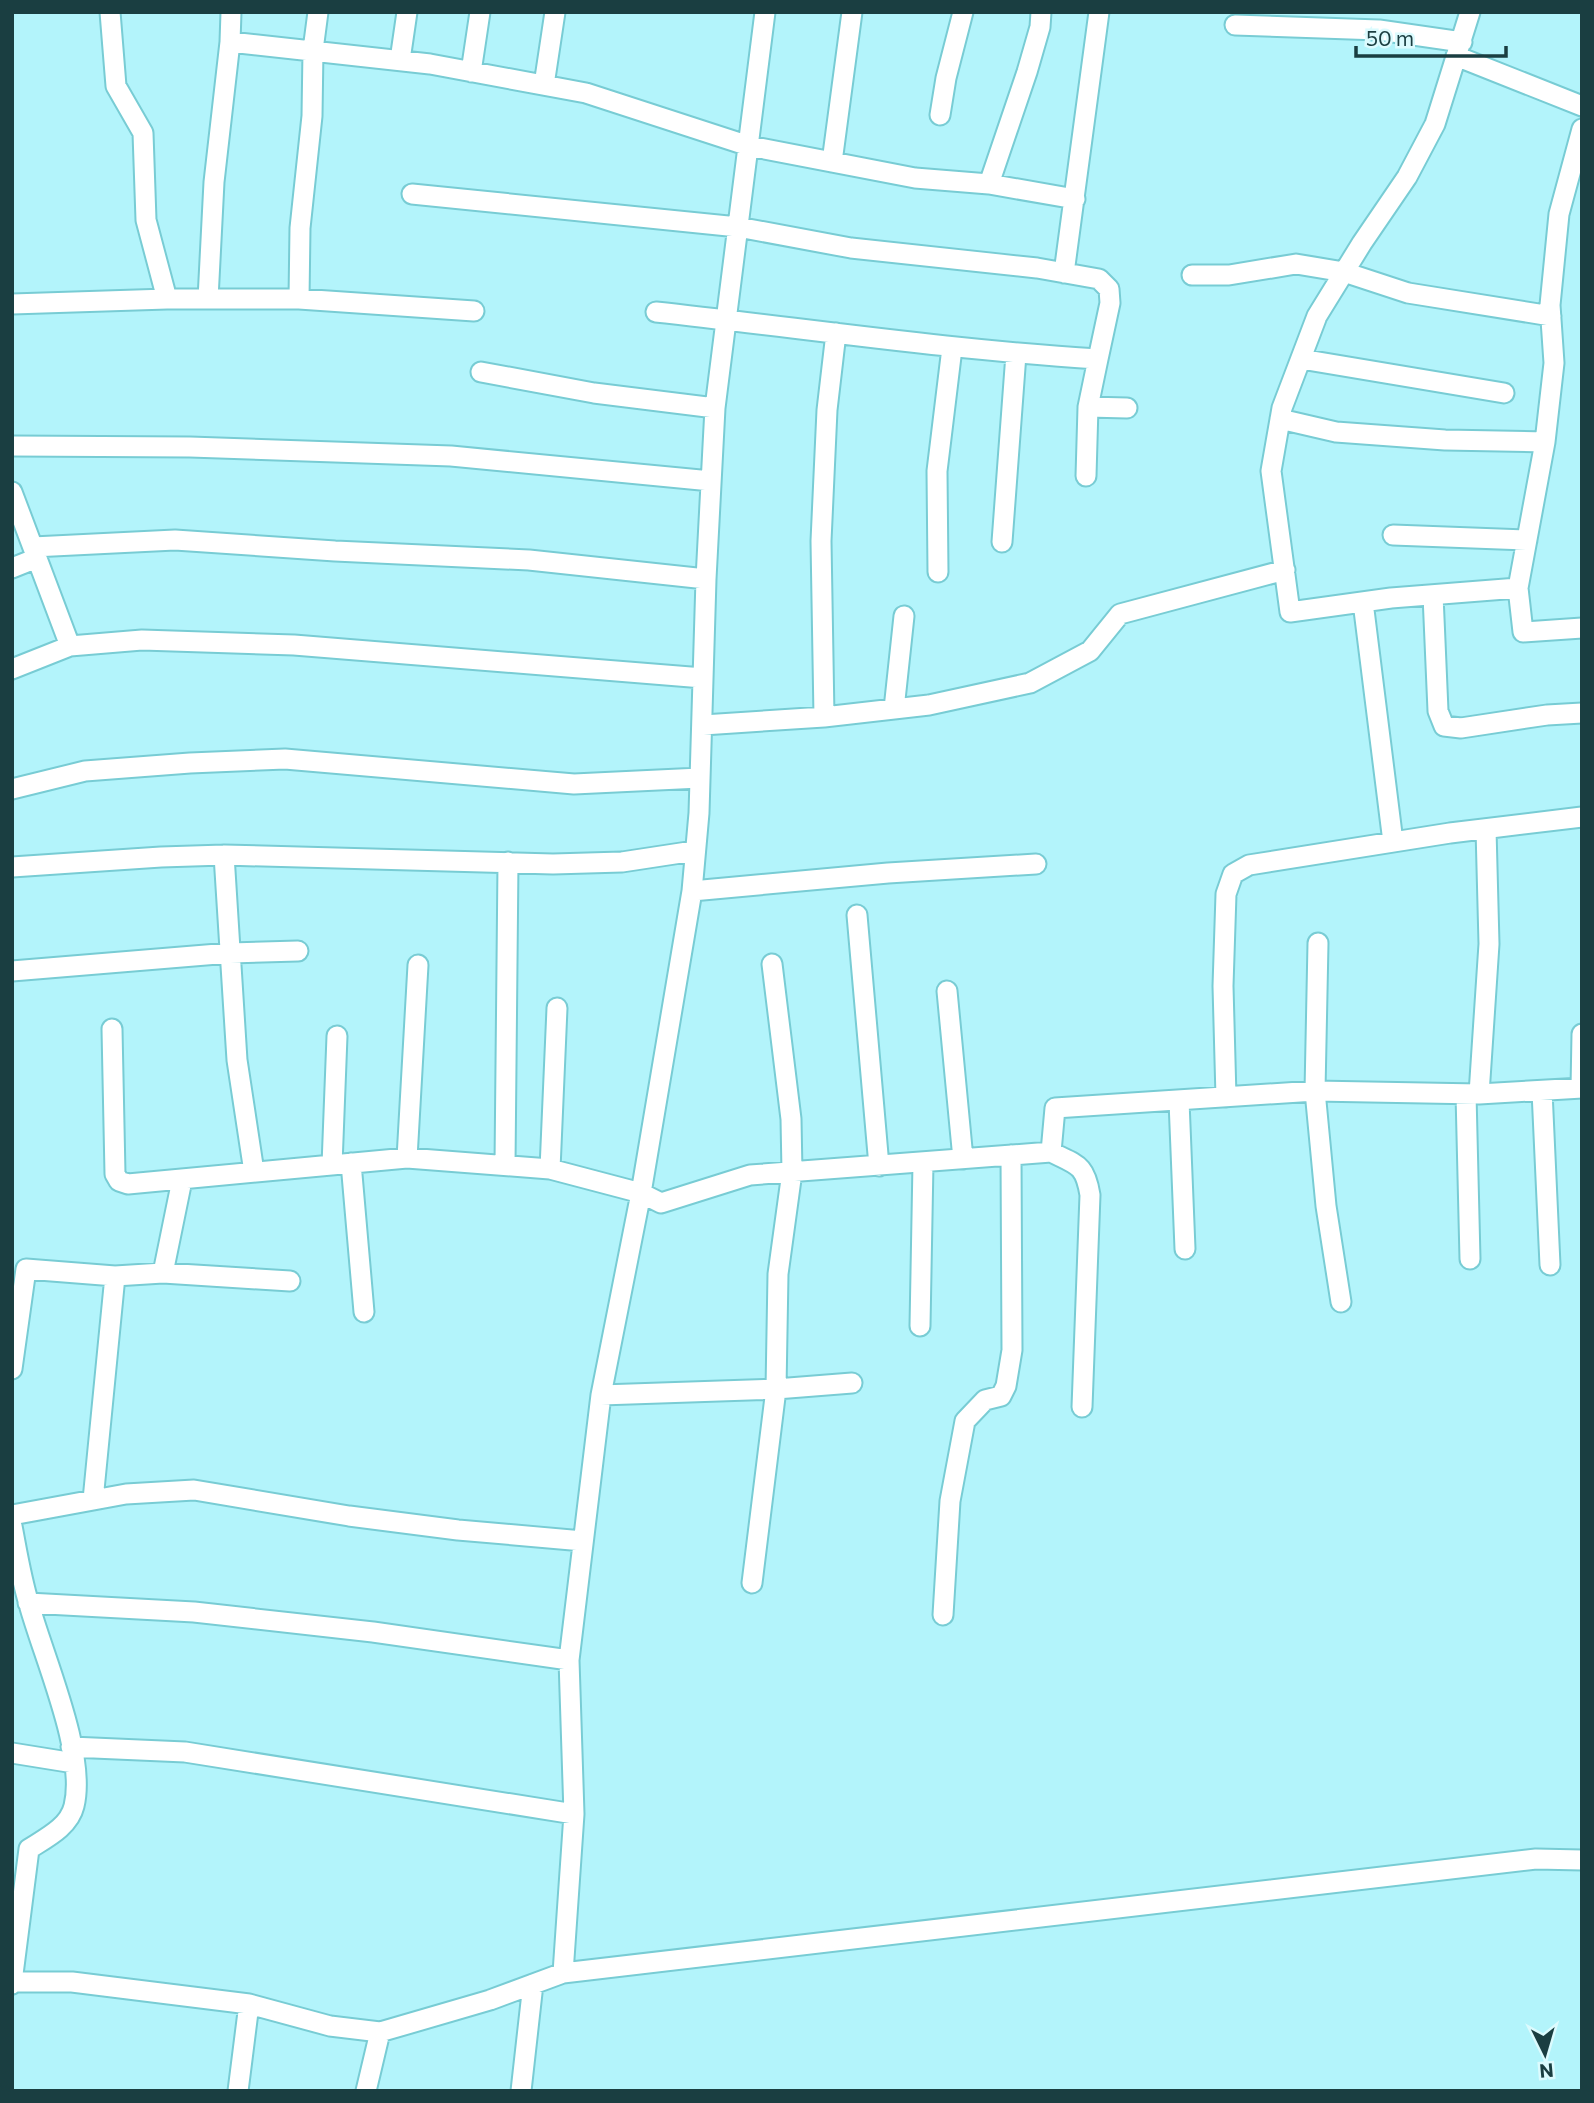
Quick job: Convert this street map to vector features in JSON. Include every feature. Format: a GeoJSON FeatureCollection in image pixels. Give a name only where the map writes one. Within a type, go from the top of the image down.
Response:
{"type":"FeatureCollection","features":[{"type":"Feature","properties":{"kind":"street"},"geometry":{"type":"LineString","coordinates":[[110,12],[116,86],[143,133],[146,220],[167,299]]}},
{"type":"Feature","properties":{"kind":"street"},"geometry":{"type":"LineString","coordinates":[[208,299],[214,183],[231,12]]}},
{"type":"Feature","properties":{"kind":"street"},"geometry":{"type":"LineString","coordinates":[[299,299],[300,228],[312,116],[313,50],[318,12]]}},
{"type":"Feature","properties":{"kind":"street"},"geometry":{"type":"LineString","coordinates":[[400,60],[407,12]]}},
{"type":"Feature","properties":{"kind":"street"},"geometry":{"type":"LineString","coordinates":[[471,72],[480,12]]}},
{"type":"Feature","properties":{"kind":"street"},"geometry":{"type":"LineString","coordinates":[[544,85],[555,12]]}},
{"type":"Feature","properties":{"kind":"street"},"geometry":{"type":"LineString","coordinates":[[563,1973],[574,1814],[569,1660],[601,1395],[641,1193],[692,891],[703,725],[706,579],[715,408],[765,12]]}},
{"type":"Feature","properties":{"kind":"street"},"geometry":{"type":"LineString","coordinates":[[832,162],[852,12]]}},
{"type":"Feature","properties":{"kind":"street"},"geometry":{"type":"LineString","coordinates":[[940,115],[946,78],[963,12]]}},
{"type":"Feature","properties":{"kind":"street"},"geometry":{"type":"LineString","coordinates":[[989,184],[1027,72],[1040,27],[1041,12]]}},
{"type":"Feature","properties":{"kind":"street"},"geometry":{"type":"LineString","coordinates":[[1064,273],[1099,12]]}},
{"type":"Feature","properties":{"kind":"street"},"geometry":{"type":"LineString","coordinates":[[1470,12],[1436,124],[1407,177],[1317,316],[1280,419],[1271,471],[1290,612],[1363,602],[1518,589]]}},
{"type":"Feature","properties":{"kind":"street"},"geometry":{"type":"LineString","coordinates":[[1235,25],[1260,19],[1381,21],[1459,49],[1582,106]]}},
{"type":"Feature","properties":{"kind":"street"},"geometry":{"type":"LineString","coordinates":[[230,42],[400,60],[544,85],[586,93],[749,146],[915,178],[989,184],[1074,199]]}},
{"type":"Feature","properties":{"kind":"street"},"geometry":{"type":"LineString","coordinates":[[1582,129],[1559,214],[1550,305],[1554,363],[1545,442],[1518,589],[1523,632],[1582,628]]}},
{"type":"Feature","properties":{"kind":"street"},"geometry":{"type":"LineString","coordinates":[[412,194],[738,227],[851,248],[1099,279],[1109,289],[1110,303],[1088,407],[1086,475]]}},
{"type":"Feature","properties":{"kind":"street"},"geometry":{"type":"LineString","coordinates":[[1192,275],[1229,275],[1296,264],[1344,272],[1408,293],[1551,316]]}},
{"type":"Feature","properties":{"kind":"street"},"geometry":{"type":"LineString","coordinates":[[12,304],[167,299],[299,299],[474,312]]}},
{"type":"Feature","properties":{"kind":"street"},"geometry":{"type":"LineString","coordinates":[[656,312],[952,348],[1098,359]]}},
{"type":"Feature","properties":{"kind":"street"},"geometry":{"type":"LineString","coordinates":[[824,717],[821,541],[827,410],[836,333]]}},
{"type":"Feature","properties":{"kind":"street"},"geometry":{"type":"LineString","coordinates":[[939,572],[937,471],[952,348]]}},
{"type":"Feature","properties":{"kind":"street"},"geometry":{"type":"LineString","coordinates":[[1002,542],[1016,354]]}},
{"type":"Feature","properties":{"kind":"street"},"geometry":{"type":"LineString","coordinates":[[1301,359],[1504,393]]}},
{"type":"Feature","properties":{"kind":"street"},"geometry":{"type":"LineString","coordinates":[[481,372],[594,393],[715,408]]}},
{"type":"Feature","properties":{"kind":"street"},"geometry":{"type":"LineString","coordinates":[[1088,407],[1127,408]]}},
{"type":"Feature","properties":{"kind":"street"},"geometry":{"type":"LineString","coordinates":[[1280,419],[1336,432],[1445,440],[1545,442]]}},
{"type":"Feature","properties":{"kind":"street"},"geometry":{"type":"LineString","coordinates":[[12,446],[190,447],[451,456],[711,481]]}},
{"type":"Feature","properties":{"kind":"street"},"geometry":{"type":"LineString","coordinates":[[12,492],[70,646]]}},
{"type":"Feature","properties":{"kind":"street"},"geometry":{"type":"LineString","coordinates":[[1393,535],[1527,540]]}},
{"type":"Feature","properties":{"kind":"street"},"geometry":{"type":"LineString","coordinates":[[12,568],[35,552],[175,540],[529,561],[706,579]]}},
{"type":"Feature","properties":{"kind":"street"},"geometry":{"type":"LineString","coordinates":[[703,725],[824,717],[929,705],[1030,684],[1090,651],[1121,614],[1285,570]]}},
{"type":"Feature","properties":{"kind":"street"},"geometry":{"type":"LineString","coordinates":[[1433,595],[1438,711],[1444,726],[1461,728],[1547,715],[1582,713]]}},
{"type":"Feature","properties":{"kind":"street"},"geometry":{"type":"LineString","coordinates":[[1363,602],[1393,842]]}},
{"type":"Feature","properties":{"kind":"street"},"geometry":{"type":"LineString","coordinates":[[894,709],[904,616]]}},
{"type":"Feature","properties":{"kind":"street"},"geometry":{"type":"LineString","coordinates":[[12,669],[70,646],[142,640],[294,645],[703,678]]}},
{"type":"Feature","properties":{"kind":"street"},"geometry":{"type":"LineString","coordinates":[[12,789],[85,771],[190,763],[285,760],[574,784],[700,779]]}},
{"type":"Feature","properties":{"kind":"street"},"geometry":{"type":"LineString","coordinates":[[1226,1097],[1223,972],[1226,894],[1233,874],[1249,865],[1393,842],[1582,817]]}},
{"type":"Feature","properties":{"kind":"street"},"geometry":{"type":"LineString","coordinates":[[1470,1259],[1472,1094],[1489,944],[1486,829]]}},
{"type":"Feature","properties":{"kind":"street"},"geometry":{"type":"LineString","coordinates":[[12,867],[224,855],[554,864],[622,862],[694,851]]}},
{"type":"Feature","properties":{"kind":"street"},"geometry":{"type":"LineString","coordinates":[[224,855],[237,1060],[254,1172]]}},
{"type":"Feature","properties":{"kind":"street"},"geometry":{"type":"LineString","coordinates":[[505,1164],[508,862]]}},
{"type":"Feature","properties":{"kind":"street"},"geometry":{"type":"LineString","coordinates":[[692,891],[888,873],[1036,864]]}},
{"type":"Feature","properties":{"kind":"street"},"geometry":{"type":"LineString","coordinates":[[857,915],[879,1166]]}},
{"type":"Feature","properties":{"kind":"street"},"geometry":{"type":"LineString","coordinates":[[1318,943],[1315,1091],[1325,1206],[1340,1302]]}},
{"type":"Feature","properties":{"kind":"street"},"geometry":{"type":"LineString","coordinates":[[12,971],[230,953],[298,951]]}},
{"type":"Feature","properties":{"kind":"street"},"geometry":{"type":"LineString","coordinates":[[752,1584],[776,1389],[778,1274],[792,1172],[791,1119],[772,964]]}},
{"type":"Feature","properties":{"kind":"street"},"geometry":{"type":"LineString","coordinates":[[407,1158],[418,965]]}},
{"type":"Feature","properties":{"kind":"street"},"geometry":{"type":"LineString","coordinates":[[947,991],[963,1159]]}},
{"type":"Feature","properties":{"kind":"street"},"geometry":{"type":"LineString","coordinates":[[550,1169],[557,1008]]}},
{"type":"Feature","properties":{"kind":"street"},"geometry":{"type":"LineString","coordinates":[[112,1029],[115,1174],[119,1181],[128,1184],[407,1158],[550,1169],[641,1193],[661,1203],[750,1175],[1051,1152],[1081,1168],[1088,1181],[1090,1195],[1082,1407]]}},
{"type":"Feature","properties":{"kind":"street"},"geometry":{"type":"LineString","coordinates":[[1051,1152],[1055,1108],[1315,1091],[1472,1094],[1581,1088],[1582,1034]]}},
{"type":"Feature","properties":{"kind":"street"},"geometry":{"type":"LineString","coordinates":[[337,1036],[342,1164],[364,1312]]}},
{"type":"Feature","properties":{"kind":"street"},"geometry":{"type":"LineString","coordinates":[[1542,1091],[1550,1265]]}},
{"type":"Feature","properties":{"kind":"street"},"geometry":{"type":"LineString","coordinates":[[1179,1101],[1185,1249]]}},
{"type":"Feature","properties":{"kind":"street"},"geometry":{"type":"LineString","coordinates":[[943,1615],[950,1501],[965,1421],[985,1399],[1001,1396],[1006,1386],[1012,1350],[1011,1155]]}},
{"type":"Feature","properties":{"kind":"street"},"geometry":{"type":"LineString","coordinates":[[920,1326],[923,1163]]}},
{"type":"Feature","properties":{"kind":"street"},"geometry":{"type":"LineString","coordinates":[[163,1273],[182,1180]]}},
{"type":"Feature","properties":{"kind":"street"},"geometry":{"type":"LineString","coordinates":[[12,1369],[15,1327],[26,1269],[115,1276],[163,1273],[290,1281]]}},
{"type":"Feature","properties":{"kind":"street"},"geometry":{"type":"LineString","coordinates":[[93,1500],[115,1276]]}},
{"type":"Feature","properties":{"kind":"street"},"geometry":{"type":"LineString","coordinates":[[601,1395],[776,1389],[852,1383]]}},
{"type":"Feature","properties":{"kind":"street"},"geometry":{"type":"LineString","coordinates":[[12,1515],[126,1494],[194,1490],[349,1516],[458,1530],[583,1541]]}},
{"type":"Feature","properties":{"kind":"street"},"geometry":{"type":"LineString","coordinates":[[12,1526],[28,1603],[68,1730],[76,1782],[74,1807],[65,1825],[29,1849],[12,1983],[72,1982],[249,2004],[330,2026],[380,2032],[490,2000],[563,1973],[1536,1859],[1582,1860]]}},
{"type":"Feature","properties":{"kind":"street"},"geometry":{"type":"LineString","coordinates":[[28,1603],[194,1612],[373,1632],[569,1660]]}},
{"type":"Feature","properties":{"kind":"street"},"geometry":{"type":"LineString","coordinates":[[12,1753],[72,1755],[185,1752],[574,1814]]}},
{"type":"Feature","properties":{"kind":"street"},"geometry":{"type":"LineString","coordinates":[[521,2091],[533,1984]]}},
{"type":"Feature","properties":{"kind":"street"},"geometry":{"type":"LineString","coordinates":[[238,2091],[249,2004]]}},
{"type":"Feature","properties":{"kind":"street"},"geometry":{"type":"LineString","coordinates":[[366,2091],[380,2032]]}}]}
